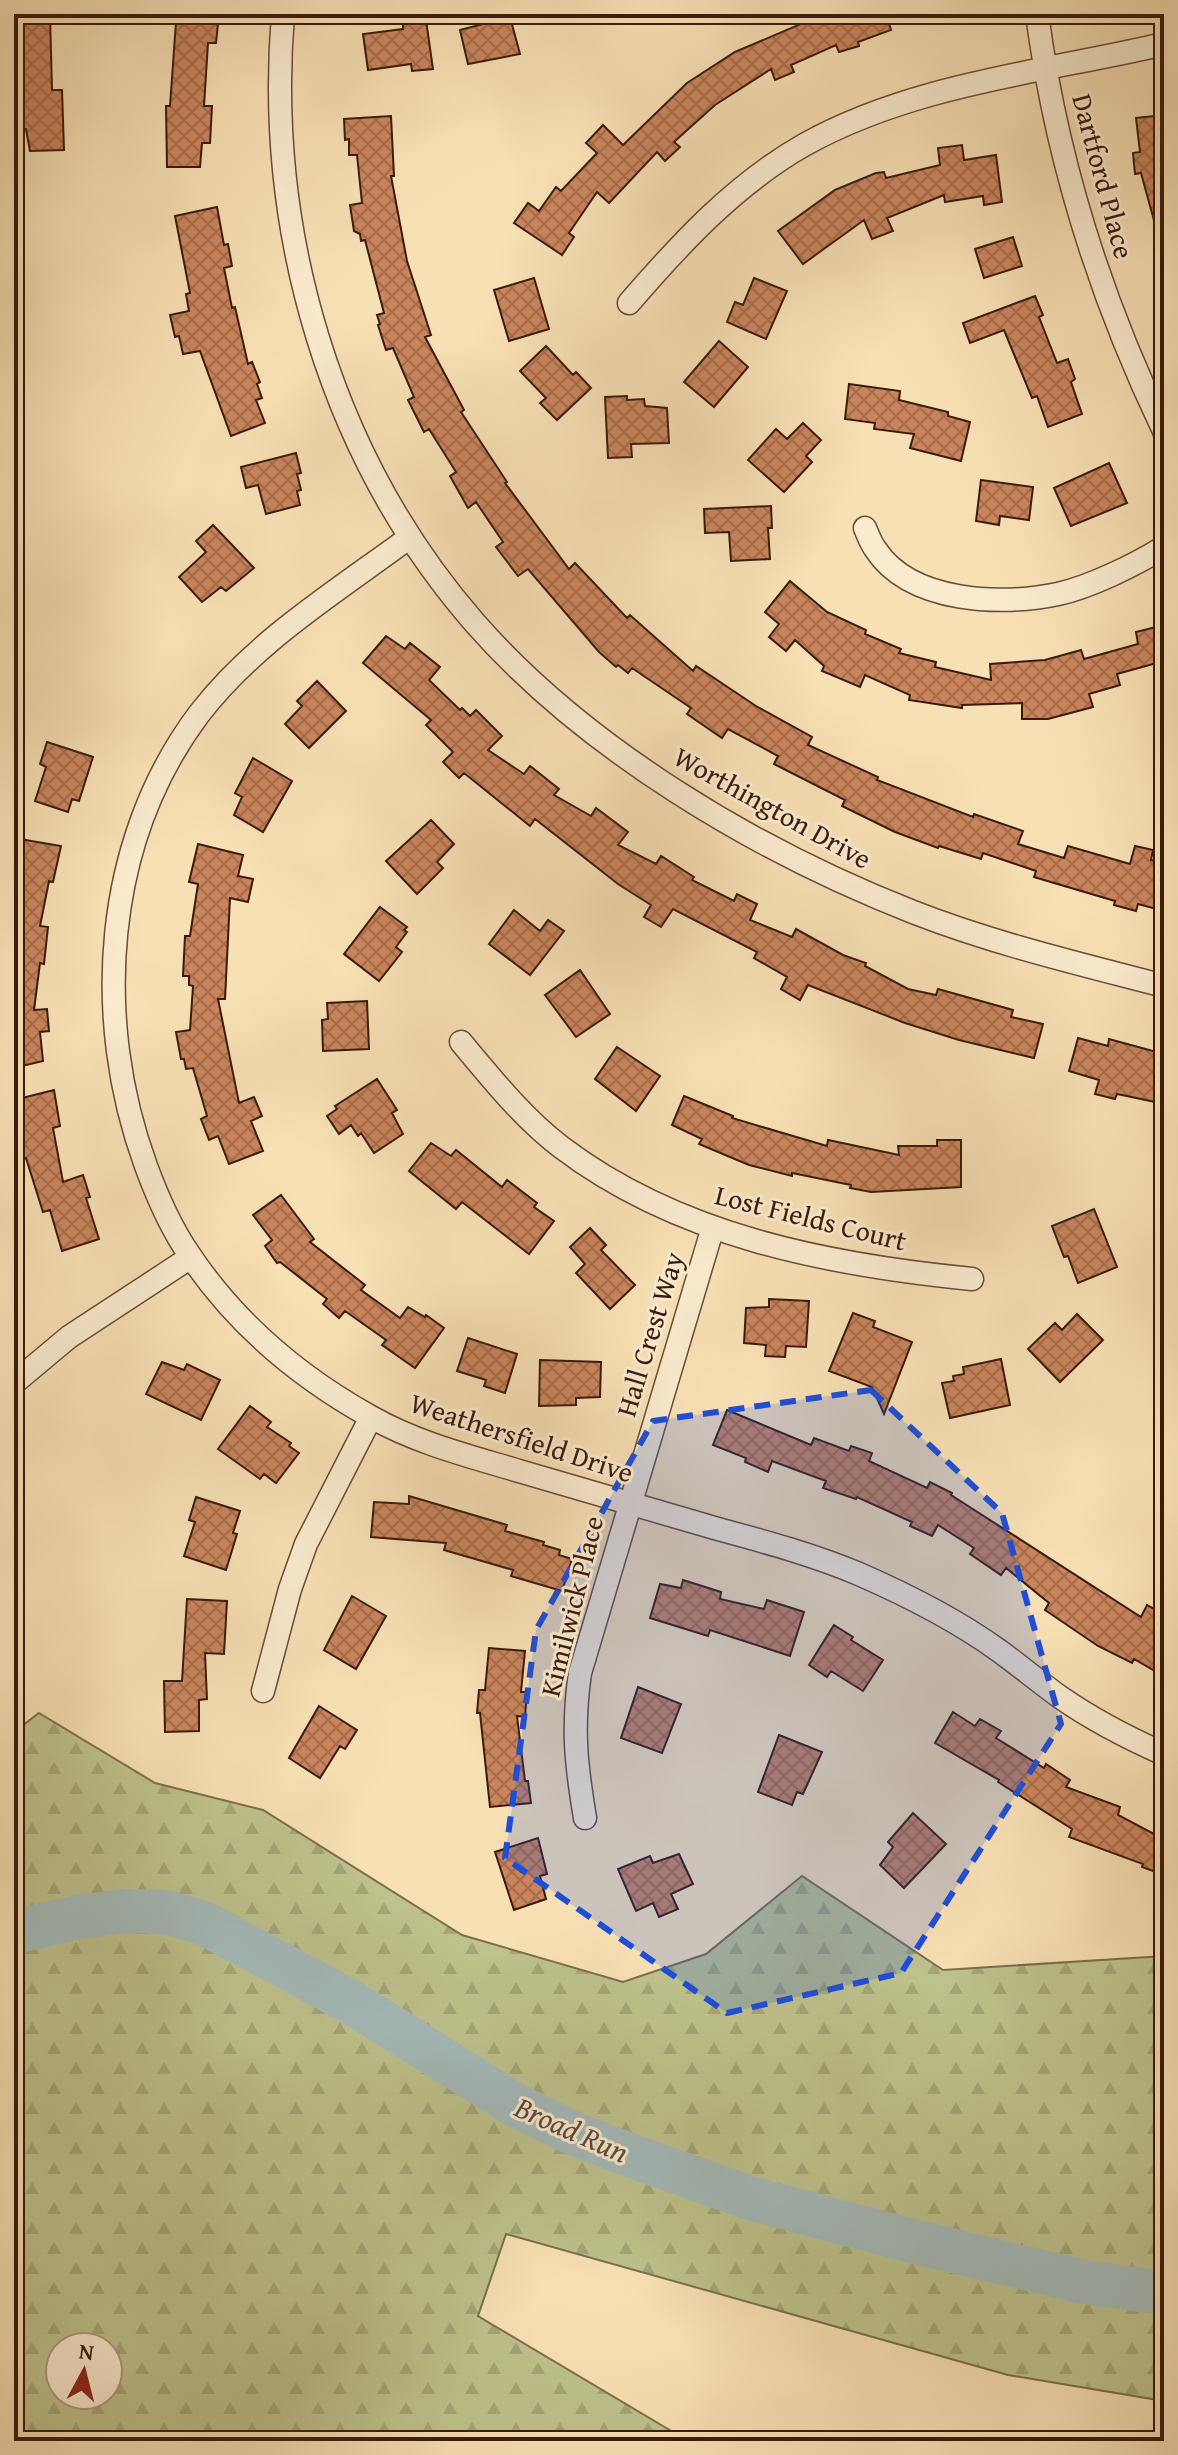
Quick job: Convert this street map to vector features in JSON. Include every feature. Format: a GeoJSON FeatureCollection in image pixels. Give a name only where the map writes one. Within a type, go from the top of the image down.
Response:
{"type":"FeatureCollection","features":[{"type":"Feature","properties":{"kind":"street","name":"Worthington Drive"},"geometry":{"type":"LineString","coordinates":[[283,14],[280,117],[286,192],[303,291],[321,351],[354,433],[378,481],[410,537],[476,624],[533,680],[646,771],[713,815],[778,851],[914,912],[1001,943],[1164,986]]}},
{"type":"Feature","properties":{"kind":"street","name":"Dartford Place"},"geometry":{"type":"LineString","coordinates":[[1037,14],[1044,69],[1057,129],[1088,241],[1117,323],[1164,431]]}},
{"type":"Feature","properties":{"kind":"street"},"geometry":{"type":"LineString","coordinates":[[629,303],[719,207],[760,174],[804,145],[860,118],[899,104],[984,82],[1164,44]]}},
{"type":"Feature","properties":{"kind":"street"},"geometry":{"type":"LineString","coordinates":[[865,528],[876,551],[911,582],[936,592],[970,598],[1014,599],[1059,594],[1104,577],[1164,547]]}},
{"type":"Feature","properties":{"kind":"street","name":"Weathersfield Drive"},"geometry":{"type":"LineString","coordinates":[[410,537],[268,642],[232,676],[199,715],[171,757],[149,802],[135,842],[122,897],[114,952],[116,1053],[137,1142],[153,1185],[191,1257],[230,1307],[261,1338],[328,1392],[371,1417],[445,1449],[793,1550],[853,1571],[899,1592],[984,1641],[1064,1700],[1113,1730],[1164,1754]]}},
{"type":"Feature","properties":{"kind":"street","name":"Lost Fields Court"},"geometry":{"type":"LineString","coordinates":[[461,1042],[520,1110],[569,1153],[600,1176],[657,1205],[713,1227],[851,1263],[972,1279]]}},
{"type":"Feature","properties":{"kind":"street","name":"Hall Crest Way"},"geometry":{"type":"LineString","coordinates":[[629,1503],[713,1227]]}},
{"type":"Feature","properties":{"kind":"street"},"geometry":{"type":"LineString","coordinates":[[14,1383],[69,1337],[191,1257]]}},
{"type":"Feature","properties":{"kind":"street"},"geometry":{"type":"LineString","coordinates":[[263,1691],[290,1589],[306,1544],[371,1417]]}},
{"type":"Feature","properties":{"kind":"street","name":"Kimilwick Place"},"geometry":{"type":"LineString","coordinates":[[585,1818],[574,1753],[576,1699],[580,1673],[629,1503]]}},
{"type":"Feature","properties":{"kind":"highlighted area"},"geometry":{"type":"Polygon","coordinates":[[[871,1390],[1002,1513],[1061,1724],[901,1973],[727,2013],[505,1858],[536,1630],[653,1421],[871,1390]]]}},
{"type":"Feature","properties":{"kind":"green space"},"geometry":{"type":"Polygon","coordinates":[[[14,379],[24,538],[19,662],[14,668],[14,379]]]}},
{"type":"Feature","properties":{"kind":"green space"},"geometry":{"type":"Polygon","coordinates":[[[39,1713],[155,1783],[263,1810],[462,1935],[623,1982],[706,1954],[802,1876],[943,1970],[1164,1956],[1164,2401],[1008,2375],[506,2234],[478,2316],[688,2441],[14,2441],[14,1732],[39,1713]]]}},
{"type":"Feature","properties":{"kind":"building"},"geometry":{"type":"Polygon","coordinates":[[[14,14],[50,14],[52,90],[62,90],[64,150],[30,151],[26,129],[20,129],[14,14]]]}},
{"type":"Feature","properties":{"kind":"building"},"geometry":{"type":"Polygon","coordinates":[[[824,14],[886,14],[891,30],[839,52],[836,45],[791,65],[794,72],[775,80],[771,69],[715,105],[674,142],[680,147],[665,161],[657,152],[609,203],[597,192],[569,233],[574,237],[562,255],[514,223],[528,203],[539,211],[556,187],[561,191],[597,153],[586,143],[603,125],[623,145],[687,83],[735,52],[824,14]]]}},
{"type":"Feature","properties":{"kind":"building"},"geometry":{"type":"Polygon","coordinates":[[[510,17],[520,54],[468,64],[460,30],[510,17]]]}},
{"type":"Feature","properties":{"kind":"building"},"geometry":{"type":"Polygon","coordinates":[[[426,20],[433,69],[412,71],[411,64],[368,70],[363,34],[403,29],[403,24],[426,20]]]}},
{"type":"Feature","properties":{"kind":"building"},"geometry":{"type":"Polygon","coordinates":[[[176,22],[218,24],[216,43],[208,43],[204,106],[212,106],[210,143],[202,143],[200,167],[167,167],[166,106],[170,106],[176,22]]]}},
{"type":"Feature","properties":{"kind":"building"},"geometry":{"type":"Polygon","coordinates":[[[1164,115],[1164,234],[1158,235],[1141,173],[1135,174],[1133,153],[1140,152],[1136,118],[1164,115]]]}},
{"type":"Feature","properties":{"kind":"building"},"geometry":{"type":"Polygon","coordinates":[[[391,116],[394,176],[391,176],[407,261],[431,335],[425,337],[464,410],[461,412],[505,483],[569,569],[575,563],[627,618],[630,615],[693,671],[696,666],[756,706],[812,737],[808,745],[878,777],[877,780],[973,817],[974,814],[1023,831],[1018,844],[1064,858],[1068,846],[1130,864],[1135,846],[1153,850],[1151,860],[1164,863],[1164,911],[1138,904],[1136,911],[1114,905],[1115,901],[1034,877],[1036,871],[983,853],[981,859],[938,848],[895,832],[842,806],[845,800],[774,764],[778,756],[728,729],[722,738],[687,714],[691,708],[632,668],[628,673],[618,665],[616,667],[599,652],[528,569],[518,576],[496,547],[503,542],[476,502],[468,508],[450,476],[456,472],[429,429],[424,432],[408,400],[414,397],[393,348],[386,350],[378,325],[377,315],[384,313],[365,240],[361,241],[360,234],[354,231],[350,205],[362,203],[357,155],[349,155],[344,119],[391,116]]]}},
{"type":"Feature","properties":{"kind":"building"},"geometry":{"type":"Polygon","coordinates":[[[962,145],[964,160],[996,155],[1002,202],[984,205],[983,196],[945,202],[944,195],[887,218],[893,231],[872,239],[864,220],[803,264],[778,231],[835,190],[876,173],[884,172],[886,178],[940,165],[938,148],[962,145]]]}},
{"type":"Feature","properties":{"kind":"building"},"geometry":{"type":"Polygon","coordinates":[[[217,207],[224,245],[228,244],[232,266],[224,268],[232,308],[235,307],[248,364],[252,362],[260,382],[257,384],[262,398],[256,400],[265,423],[231,436],[200,351],[183,354],[170,315],[189,311],[186,294],[190,293],[175,216],[217,207]]]}},
{"type":"Feature","properties":{"kind":"building"},"geometry":{"type":"Polygon","coordinates":[[[1013,237],[1022,266],[984,278],[975,249],[1013,237]]]}},
{"type":"Feature","properties":{"kind":"building"},"geometry":{"type":"Polygon","coordinates":[[[534,278],[549,329],[509,341],[494,290],[534,278]]]}},
{"type":"Feature","properties":{"kind":"building"},"geometry":{"type":"Polygon","coordinates":[[[754,278],[787,291],[766,339],[727,322],[735,302],[743,305],[754,278]]]}},
{"type":"Feature","properties":{"kind":"building"},"geometry":{"type":"Polygon","coordinates":[[[1035,296],[1043,315],[1039,317],[1057,363],[1068,359],[1075,379],[1071,382],[1082,414],[1048,427],[1037,396],[1032,398],[1004,330],[970,343],[963,323],[1035,296]]]}},
{"type":"Feature","properties":{"kind":"building"},"geometry":{"type":"Polygon","coordinates":[[[719,341],[748,367],[714,407],[684,382],[719,341]]]}},
{"type":"Feature","properties":{"kind":"building"},"geometry":{"type":"Polygon","coordinates":[[[546,346],[573,375],[576,372],[591,388],[557,420],[540,403],[546,398],[520,371],[546,346]]]}},
{"type":"Feature","properties":{"kind":"building"},"geometry":{"type":"Polygon","coordinates":[[[849,384],[900,391],[899,400],[948,412],[948,416],[970,422],[961,461],[910,448],[914,434],[874,429],[875,423],[845,419],[849,384]]]}},
{"type":"Feature","properties":{"kind":"building"},"geometry":{"type":"Polygon","coordinates":[[[627,396],[627,400],[644,399],[645,406],[667,408],[669,443],[631,444],[632,457],[608,458],[605,397],[627,396]]]}},
{"type":"Feature","properties":{"kind":"building"},"geometry":{"type":"Polygon","coordinates":[[[803,423],[821,440],[806,456],[812,462],[784,492],[748,460],[776,429],[787,439],[803,423]]]}},
{"type":"Feature","properties":{"kind":"building"},"geometry":{"type":"Polygon","coordinates":[[[296,453],[301,473],[297,474],[301,490],[297,491],[300,505],[266,514],[258,485],[246,488],[241,467],[296,453]]]}},
{"type":"Feature","properties":{"kind":"building"},"geometry":{"type":"Polygon","coordinates":[[[1109,463],[1127,503],[1071,526],[1054,488],[1109,463]]]}},
{"type":"Feature","properties":{"kind":"building"},"geometry":{"type":"Polygon","coordinates":[[[981,480],[1033,487],[1029,520],[1000,516],[999,525],[976,521],[981,480]]]}},
{"type":"Feature","properties":{"kind":"building"},"geometry":{"type":"Polygon","coordinates":[[[771,506],[772,528],[768,528],[770,559],[731,561],[729,532],[705,533],[704,509],[771,506]]]}},
{"type":"Feature","properties":{"kind":"building"},"geometry":{"type":"Polygon","coordinates":[[[213,525],[254,568],[226,591],[221,587],[202,602],[179,577],[206,552],[196,541],[213,525]]]}},
{"type":"Feature","properties":{"kind":"building"},"geometry":{"type":"Polygon","coordinates":[[[790,581],[827,612],[866,630],[865,634],[901,649],[899,653],[936,662],[935,667],[991,680],[990,664],[1045,660],[1081,650],[1084,659],[1138,644],[1136,632],[1164,625],[1164,661],[1117,674],[1120,685],[1089,694],[1093,707],[1048,719],[1022,719],[1022,703],[962,705],[962,708],[909,700],[910,695],[865,675],[860,687],[822,671],[824,666],[795,640],[786,651],[769,637],[779,624],[765,612],[790,581]]]}},
{"type":"Feature","properties":{"kind":"building"},"geometry":{"type":"Polygon","coordinates":[[[386,636],[405,649],[410,643],[440,667],[429,680],[460,710],[462,708],[470,716],[476,710],[502,736],[488,750],[524,774],[530,766],[559,789],[554,795],[591,816],[596,808],[628,832],[618,845],[656,864],[661,856],[694,877],[692,880],[734,901],[737,894],[757,904],[750,920],[792,937],[796,929],[843,955],[866,963],[865,966],[908,989],[936,995],[938,989],[1013,1010],[1011,1017],[1043,1024],[1034,1058],[905,1023],[808,985],[800,1000],[781,989],[787,977],[754,958],[757,952],[673,909],[661,927],[644,917],[651,905],[618,884],[535,819],[530,826],[464,773],[459,778],[443,762],[453,752],[426,725],[431,720],[363,663],[386,636]]]}},
{"type":"Feature","properties":{"kind":"building"},"geometry":{"type":"Polygon","coordinates":[[[317,681],[346,711],[309,748],[285,724],[302,706],[297,701],[317,681]]]}},
{"type":"Feature","properties":{"kind":"building"},"geometry":{"type":"Polygon","coordinates":[[[47,742],[93,757],[79,801],[72,799],[68,812],[35,801],[46,767],[40,764],[47,742]]]}},
{"type":"Feature","properties":{"kind":"building"},"geometry":{"type":"Polygon","coordinates":[[[253,758],[292,781],[263,832],[234,815],[242,797],[235,793],[253,758]]]}},
{"type":"Feature","properties":{"kind":"building"},"geometry":{"type":"Polygon","coordinates":[[[431,820],[454,844],[437,862],[443,868],[417,894],[386,861],[431,820]]]}},
{"type":"Feature","properties":{"kind":"building"},"geometry":{"type":"Polygon","coordinates":[[[14,838],[61,846],[53,882],[49,881],[40,926],[48,927],[34,1010],[47,1009],[49,1031],[40,1032],[43,1061],[26,1065],[14,1064],[14,838]]]}},
{"type":"Feature","properties":{"kind":"building"},"geometry":{"type":"Polygon","coordinates":[[[198,844],[243,855],[238,876],[253,879],[248,902],[230,898],[225,999],[218,999],[239,1103],[254,1097],[262,1116],[251,1121],[263,1151],[229,1164],[218,1136],[209,1140],[201,1119],[207,1116],[193,1068],[186,1069],[184,1059],[181,1059],[176,1032],[190,1030],[193,986],[189,985],[189,976],[183,976],[185,936],[190,936],[198,884],[189,882],[198,844]]]}},
{"type":"Feature","properties":{"kind":"building"},"geometry":{"type":"Polygon","coordinates":[[[380,907],[407,927],[404,930],[407,932],[396,947],[402,952],[379,981],[344,954],[380,907]]]}},
{"type":"Feature","properties":{"kind":"building"},"geometry":{"type":"Polygon","coordinates":[[[514,910],[540,931],[548,920],[564,931],[530,975],[489,944],[514,910]]]}},
{"type":"Feature","properties":{"kind":"building"},"geometry":{"type":"Polygon","coordinates":[[[580,970],[610,1014],[576,1037],[545,995],[580,970]]]}},
{"type":"Feature","properties":{"kind":"building"},"geometry":{"type":"Polygon","coordinates":[[[367,1001],[369,1049],[323,1051],[322,1020],[328,1019],[327,1003],[367,1001]]]}},
{"type":"Feature","properties":{"kind":"building"},"geometry":{"type":"Polygon","coordinates":[[[1078,1038],[1108,1046],[1109,1039],[1164,1054],[1164,1086],[1160,1103],[1117,1094],[1115,1099],[1095,1094],[1099,1080],[1069,1071],[1078,1038]]]}},
{"type":"Feature","properties":{"kind":"building"},"geometry":{"type":"Polygon","coordinates":[[[617,1047],[660,1076],[636,1111],[595,1079],[617,1047]]]}},
{"type":"Feature","properties":{"kind":"building"},"geometry":{"type":"Polygon","coordinates":[[[377,1079],[397,1110],[392,1113],[403,1134],[374,1153],[361,1133],[358,1136],[351,1125],[339,1134],[327,1116],[337,1109],[335,1106],[377,1079]]]}},
{"type":"Feature","properties":{"kind":"building"},"geometry":{"type":"Polygon","coordinates":[[[54,1090],[60,1126],[53,1128],[63,1182],[83,1175],[90,1197],[86,1198],[99,1239],[62,1251],[50,1210],[43,1212],[26,1158],[23,1159],[18,1140],[14,1141],[14,1100],[54,1090]]]}},
{"type":"Feature","properties":{"kind":"building"},"geometry":{"type":"Polygon","coordinates":[[[684,1096],[732,1118],[827,1146],[828,1140],[899,1155],[898,1146],[937,1146],[937,1140],[961,1140],[961,1187],[871,1192],[850,1188],[851,1185],[792,1173],[792,1176],[749,1165],[699,1144],[702,1139],[672,1125],[684,1096]]]}},
{"type":"Feature","properties":{"kind":"building"},"geometry":{"type":"Polygon","coordinates":[[[431,1143],[451,1156],[456,1150],[502,1187],[507,1180],[537,1203],[534,1207],[554,1221],[529,1254],[462,1202],[456,1209],[409,1171],[431,1143]]]}},
{"type":"Feature","properties":{"kind":"building"},"geometry":{"type":"Polygon","coordinates":[[[281,1195],[314,1239],[310,1242],[365,1285],[361,1290],[400,1318],[408,1307],[444,1328],[415,1368],[382,1345],[386,1340],[345,1311],[339,1318],[323,1304],[327,1299],[280,1262],[277,1263],[265,1246],[272,1240],[253,1215],[281,1195]]]}},
{"type":"Feature","properties":{"kind":"building"},"geometry":{"type":"Polygon","coordinates":[[[1094,1209],[1117,1267],[1078,1283],[1052,1226],[1094,1209]]]}},
{"type":"Feature","properties":{"kind":"building"},"geometry":{"type":"Polygon","coordinates":[[[590,1228],[606,1245],[601,1250],[635,1285],[610,1309],[576,1273],[585,1264],[570,1247],[590,1228]]]}},
{"type":"Feature","properties":{"kind":"building"},"geometry":{"type":"Polygon","coordinates":[[[769,1299],[809,1301],[806,1347],[786,1346],[785,1357],[765,1356],[766,1345],[744,1343],[746,1308],[769,1307],[769,1299]]]}},
{"type":"Feature","properties":{"kind":"building"},"geometry":{"type":"Polygon","coordinates":[[[853,1313],[875,1321],[873,1327],[912,1342],[884,1414],[872,1387],[829,1371],[853,1313]]]}},
{"type":"Feature","properties":{"kind":"building"},"geometry":{"type":"Polygon","coordinates":[[[1077,1314],[1103,1340],[1060,1382],[1028,1349],[1055,1323],[1062,1330],[1077,1314]]]}},
{"type":"Feature","properties":{"kind":"building"},"geometry":{"type":"Polygon","coordinates":[[[468,1338],[517,1354],[505,1393],[484,1386],[486,1380],[457,1371],[468,1338]]]}},
{"type":"Feature","properties":{"kind":"building"},"geometry":{"type":"Polygon","coordinates":[[[1001,1359],[1010,1405],[950,1418],[942,1383],[954,1381],[953,1376],[964,1374],[963,1367],[1001,1359]]]}},
{"type":"Feature","properties":{"kind":"building"},"geometry":{"type":"Polygon","coordinates":[[[540,1360],[601,1362],[600,1397],[576,1398],[576,1405],[539,1406],[540,1360]]]}},
{"type":"Feature","properties":{"kind":"building"},"geometry":{"type":"Polygon","coordinates":[[[162,1362],[184,1370],[187,1364],[220,1380],[201,1420],[146,1394],[162,1362]]]}},
{"type":"Feature","properties":{"kind":"building"},"geometry":{"type":"Polygon","coordinates":[[[250,1406],[271,1422],[267,1427],[291,1443],[289,1446],[299,1453],[276,1483],[264,1474],[260,1479],[218,1449],[250,1406]]]}},
{"type":"Feature","properties":{"kind":"building"},"geometry":{"type":"Polygon","coordinates":[[[727,1410],[811,1445],[814,1438],[849,1451],[851,1446],[872,1453],[869,1461],[927,1488],[930,1482],[952,1493],[1141,1617],[1147,1605],[1164,1614],[1158,1626],[1164,1630],[1164,1654],[1155,1671],[1134,1659],[1132,1663],[1098,1646],[1045,1610],[1049,1603],[1006,1568],[1001,1575],[970,1554],[974,1548],[938,1525],[932,1536],[910,1526],[912,1522],[857,1497],[823,1488],[826,1481],[772,1461],[768,1472],[745,1462],[746,1458],[713,1445],[727,1410]]]}},
{"type":"Feature","properties":{"kind":"building"},"geometry":{"type":"Polygon","coordinates":[[[409,1496],[507,1525],[505,1531],[560,1550],[559,1555],[572,1559],[562,1591],[511,1576],[513,1570],[444,1550],[446,1543],[371,1537],[374,1502],[409,1504],[409,1496]]]}},
{"type":"Feature","properties":{"kind":"building"},"geometry":{"type":"Polygon","coordinates":[[[196,1497],[240,1511],[226,1570],[184,1556],[195,1522],[189,1520],[196,1497]]]}},
{"type":"Feature","properties":{"kind":"building"},"geometry":{"type":"Polygon","coordinates":[[[683,1580],[721,1592],[720,1599],[764,1609],[767,1600],[804,1612],[790,1656],[710,1630],[708,1636],[650,1618],[660,1584],[681,1588],[683,1580]]]}},
{"type":"Feature","properties":{"kind":"building"},"geometry":{"type":"Polygon","coordinates":[[[352,1596],[386,1616],[356,1669],[324,1650],[352,1596]]]}},
{"type":"Feature","properties":{"kind":"building"},"geometry":{"type":"Polygon","coordinates":[[[187,1599],[227,1601],[224,1654],[205,1653],[207,1699],[199,1700],[199,1731],[165,1732],[164,1681],[182,1681],[187,1599]]]}},
{"type":"Feature","properties":{"kind":"building"},"geometry":{"type":"Polygon","coordinates":[[[834,1625],[883,1660],[863,1691],[831,1671],[827,1677],[809,1665],[834,1625]]]}},
{"type":"Feature","properties":{"kind":"building"},"geometry":{"type":"Polygon","coordinates":[[[489,1648],[525,1651],[521,1692],[527,1692],[525,1717],[517,1716],[525,1781],[528,1781],[531,1803],[490,1807],[480,1713],[477,1713],[479,1690],[485,1690],[489,1648]]]}},
{"type":"Feature","properties":{"kind":"building"},"geometry":{"type":"Polygon","coordinates":[[[638,1687],[681,1704],[662,1753],[621,1738],[638,1687]]]}},
{"type":"Feature","properties":{"kind":"building"},"geometry":{"type":"Polygon","coordinates":[[[319,1706],[357,1730],[345,1749],[340,1746],[320,1778],[289,1758],[319,1706]]]}},
{"type":"Feature","properties":{"kind":"building"},"geometry":{"type":"Polygon","coordinates":[[[953,1712],[975,1726],[980,1719],[1001,1731],[996,1738],[1070,1780],[1066,1787],[1120,1807],[1118,1815],[1154,1834],[1161,1813],[1164,1814],[1164,1875],[1142,1867],[1143,1864],[1069,1837],[1072,1829],[999,1780],[935,1743],[953,1712]]]}},
{"type":"Feature","properties":{"kind":"building"},"geometry":{"type":"Polygon","coordinates":[[[779,1735],[822,1752],[803,1794],[797,1792],[792,1805],[758,1792],[779,1735]]]}},
{"type":"Feature","properties":{"kind":"building"},"geometry":{"type":"Polygon","coordinates":[[[913,1813],[946,1844],[904,1888],[880,1865],[893,1847],[888,1842],[913,1813]]]}},
{"type":"Feature","properties":{"kind":"building"},"geometry":{"type":"Polygon","coordinates":[[[538,1838],[547,1874],[540,1876],[546,1899],[514,1910],[495,1852],[538,1838]]]}},
{"type":"Feature","properties":{"kind":"building"},"geometry":{"type":"Polygon","coordinates":[[[679,1854],[693,1884],[671,1894],[678,1909],[659,1917],[653,1903],[636,1911],[618,1869],[650,1856],[653,1863],[679,1854]]]}},
{"type":"Feature","properties":{"kind":"waterway","name":"Broad Run"},"geometry":{"type":"LineString","coordinates":[[14,1932],[123,1911],[165,1912],[204,1923],[351,2002],[517,2106],[575,2134],[750,2198],[1084,2282],[1164,2293]]}}]}
